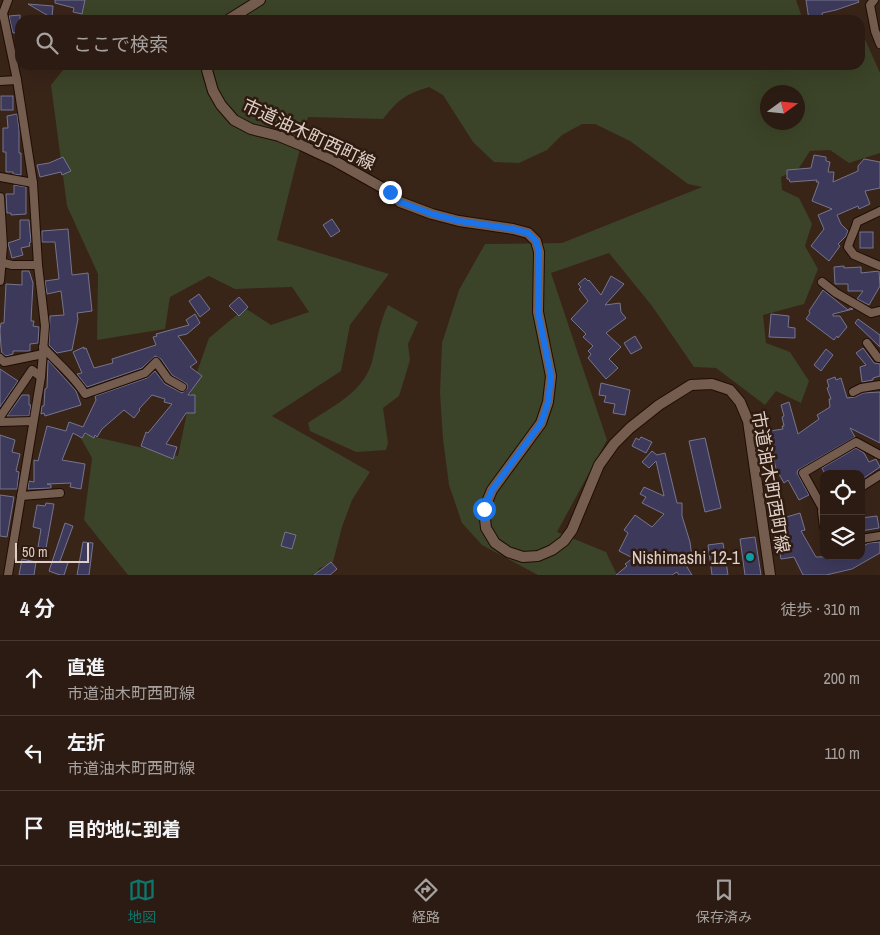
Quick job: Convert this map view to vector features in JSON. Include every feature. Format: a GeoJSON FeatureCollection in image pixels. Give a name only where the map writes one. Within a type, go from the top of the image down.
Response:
{"type":"FeatureCollection","features":[{"type":"Feature","properties":{"kind":"street"},"geometry":{"type":"LineString","coordinates":[[8,0],[3,13],[17,80],[33,183],[38,265],[45,326],[41,377],[8,575]]}},
{"type":"Feature","properties":{"kind":"street"},"geometry":{"type":"LineString","coordinates":[[236,15],[260,0]]}},
{"type":"Feature","properties":{"kind":"street"},"geometry":{"type":"LineString","coordinates":[[874,0],[870,5],[875,31],[880,44]]}},
{"type":"Feature","properties":{"kind":"street","name":"市道油木町西町線"},"geometry":{"type":"LineString","coordinates":[[207,70],[213,92],[220,105],[234,120],[250,129],[279,136],[333,160],[390,192],[400,202],[432,214],[459,221],[528,233],[536,241],[539,252],[538,312],[551,376],[548,402],[541,423],[492,490],[484,509],[486,528],[495,543],[508,552],[523,557],[538,556],[558,546],[572,530],[599,465],[614,444],[630,428],[677,393],[691,385],[712,384],[730,390],[740,402],[748,421],[770,575]]}},
{"type":"Feature","properties":{"kind":"street"},"geometry":{"type":"LineString","coordinates":[[0,81],[17,80]]}},
{"type":"Feature","properties":{"kind":"street"},"geometry":{"type":"LineString","coordinates":[[0,178],[33,183]]}},
{"type":"Feature","properties":{"kind":"street"},"geometry":{"type":"LineString","coordinates":[[0,197],[0,281]]}},
{"type":"Feature","properties":{"kind":"street"},"geometry":{"type":"LineString","coordinates":[[880,211],[857,222],[856,230],[850,237],[848,247],[854,255],[880,266]]}},
{"type":"Feature","properties":{"kind":"street"},"geometry":{"type":"LineString","coordinates":[[1,262],[12,265],[38,265]]}},
{"type":"Feature","properties":{"kind":"street"},"geometry":{"type":"LineString","coordinates":[[822,282],[836,293],[871,312],[880,311]]}},
{"type":"Feature","properties":{"kind":"street"},"geometry":{"type":"LineString","coordinates":[[867,343],[878,358],[880,358]]}},
{"type":"Feature","properties":{"kind":"street"},"geometry":{"type":"LineString","coordinates":[[0,358],[4,362],[43,350]]}},
{"type":"Feature","properties":{"kind":"street"},"geometry":{"type":"LineString","coordinates":[[43,350],[76,379],[85,394],[145,372],[156,362],[168,379],[182,386]]}},
{"type":"Feature","properties":{"kind":"street"},"geometry":{"type":"LineString","coordinates":[[0,417],[32,370],[41,377]]}},
{"type":"Feature","properties":{"kind":"street"},"geometry":{"type":"LineString","coordinates":[[853,392],[861,388],[880,385]]}},
{"type":"Feature","properties":{"kind":"street"},"geometry":{"type":"LineString","coordinates":[[0,422],[33,421]]}},
{"type":"Feature","properties":{"kind":"street"},"geometry":{"type":"LineString","coordinates":[[820,502],[804,473],[856,442],[880,455]]}},
{"type":"Feature","properties":{"kind":"street"},"geometry":{"type":"LineString","coordinates":[[865,485],[880,476]]}},
{"type":"Feature","properties":{"kind":"street"},"geometry":{"type":"LineString","coordinates":[[21,496],[60,493]]}},
{"type":"Feature","properties":{"kind":"street"},"geometry":{"type":"LineString","coordinates":[[865,538],[880,536]]}},
{"type":"Feature","properties":{"kind":"green space"},"geometry":{"type":"Polygon","coordinates":[[[83,0],[796,0],[801,15],[82,15],[83,0]]]}},
{"type":"Feature","properties":{"kind":"green space"},"geometry":{"type":"Polygon","coordinates":[[[865,39],[880,73],[880,153],[849,163],[830,150],[810,151],[799,168],[781,177],[782,190],[799,198],[812,224],[805,246],[818,269],[804,304],[763,315],[766,343],[790,352],[809,381],[801,403],[776,391],[765,405],[716,368],[694,367],[652,306],[609,253],[551,273],[607,440],[557,532],[606,552],[617,575],[538,575],[482,545],[462,523],[449,485],[443,439],[440,393],[442,343],[459,290],[485,244],[562,243],[702,187],[688,184],[630,141],[595,124],[582,124],[562,135],[547,150],[519,163],[494,162],[473,142],[443,95],[429,87],[403,99],[383,119],[308,117],[277,240],[389,274],[350,325],[341,371],[272,416],[370,472],[352,500],[342,527],[333,562],[318,569],[320,575],[128,575],[84,520],[92,458],[78,433],[178,456],[193,383],[209,338],[245,308],[271,325],[309,312],[292,287],[235,289],[209,276],[170,297],[165,329],[97,340],[98,274],[67,206],[51,85],[63,70],[865,70],[865,39]]]}},
{"type":"Feature","properties":{"kind":"green space"},"geometry":{"type":"Polygon","coordinates":[[[388,305],[418,322],[408,344],[410,360],[399,396],[383,408],[388,443],[386,450],[356,452],[310,431],[308,423],[346,398],[362,382],[372,362],[380,326],[388,305]]]}},
{"type":"Feature","properties":{"kind":"building"},"geometry":{"type":"Polygon","coordinates":[[[55,0],[85,0],[82,14],[73,12],[74,8],[55,3],[55,0]]]}},
{"type":"Feature","properties":{"kind":"building"},"geometry":{"type":"Polygon","coordinates":[[[806,0],[858,0],[859,2],[822,13],[822,15],[808,15],[806,0]]]}},
{"type":"Feature","properties":{"kind":"building"},"geometry":{"type":"Polygon","coordinates":[[[28,4],[53,6],[52,15],[47,15],[28,4]]]}},
{"type":"Feature","properties":{"kind":"building"},"geometry":{"type":"Polygon","coordinates":[[[15,15],[15,33],[13,33],[9,16],[15,15]]]}},
{"type":"Feature","properties":{"kind":"building"},"geometry":{"type":"Polygon","coordinates":[[[1,96],[13,96],[13,110],[1,110],[1,96]]]}},
{"type":"Feature","properties":{"kind":"building"},"geometry":{"type":"Polygon","coordinates":[[[17,114],[21,175],[6,172],[6,152],[3,152],[3,128],[8,128],[7,116],[17,114]]]}},
{"type":"Feature","properties":{"kind":"building"},"geometry":{"type":"Polygon","coordinates":[[[814,155],[826,157],[826,161],[830,162],[828,172],[834,172],[833,182],[858,171],[858,166],[864,159],[880,162],[880,188],[865,191],[870,204],[859,209],[858,206],[837,215],[841,224],[848,231],[829,261],[811,246],[824,229],[818,215],[832,209],[812,201],[819,182],[816,182],[817,180],[790,182],[787,179],[787,170],[811,168],[814,155]]]}},
{"type":"Feature","properties":{"kind":"building"},"geometry":{"type":"Polygon","coordinates":[[[63,157],[71,171],[62,175],[61,172],[40,177],[37,165],[49,163],[63,157]]]}},
{"type":"Feature","properties":{"kind":"building"},"geometry":{"type":"Polygon","coordinates":[[[14,185],[26,187],[26,214],[11,215],[11,213],[7,213],[6,194],[14,194],[14,185]]]}},
{"type":"Feature","properties":{"kind":"building"},"geometry":{"type":"Polygon","coordinates":[[[332,219],[340,231],[331,237],[323,225],[332,219]]]}},
{"type":"Feature","properties":{"kind":"building"},"geometry":{"type":"Polygon","coordinates":[[[20,220],[29,220],[31,242],[29,243],[30,246],[21,248],[23,255],[12,258],[8,243],[20,239],[20,220]]]}},
{"type":"Feature","properties":{"kind":"building"},"geometry":{"type":"Polygon","coordinates":[[[68,229],[72,275],[88,273],[92,311],[77,313],[78,319],[72,350],[57,353],[49,345],[50,316],[64,315],[61,291],[47,294],[45,281],[59,279],[55,242],[42,242],[42,231],[68,229]]]}},
{"type":"Feature","properties":{"kind":"building"},"geometry":{"type":"Polygon","coordinates":[[[860,232],[873,232],[873,248],[860,248],[860,232]]]}},
{"type":"Feature","properties":{"kind":"building"},"geometry":{"type":"Polygon","coordinates":[[[844,266],[844,268],[861,267],[861,273],[879,271],[880,286],[869,305],[857,299],[863,291],[848,291],[848,284],[835,284],[834,267],[844,266]]]}},
{"type":"Feature","properties":{"kind":"building"},"geometry":{"type":"Polygon","coordinates":[[[22,271],[29,271],[33,283],[31,321],[34,321],[33,326],[39,327],[38,343],[30,344],[30,351],[13,351],[13,354],[6,356],[2,353],[0,330],[1,323],[4,323],[6,284],[22,285],[22,271]]]}},
{"type":"Feature","properties":{"kind":"building"},"geometry":{"type":"Polygon","coordinates":[[[611,276],[624,284],[605,305],[620,303],[621,312],[626,318],[606,333],[621,347],[609,359],[618,368],[606,379],[588,358],[591,354],[588,351],[593,346],[583,337],[586,334],[571,319],[588,301],[579,289],[581,287],[578,284],[585,278],[589,280],[601,295],[611,276]]]}},
{"type":"Feature","properties":{"kind":"building"},"geometry":{"type":"Polygon","coordinates":[[[823,290],[848,310],[850,308],[853,309],[833,314],[833,316],[840,316],[847,327],[834,340],[806,319],[823,290]]]}},
{"type":"Feature","properties":{"kind":"building"},"geometry":{"type":"Polygon","coordinates":[[[199,294],[210,309],[200,317],[189,301],[199,294]]]}},
{"type":"Feature","properties":{"kind":"building"},"geometry":{"type":"Polygon","coordinates":[[[239,297],[248,307],[239,316],[229,306],[239,297]]]}},
{"type":"Feature","properties":{"kind":"building"},"geometry":{"type":"Polygon","coordinates":[[[195,314],[200,323],[187,334],[178,336],[197,362],[190,367],[202,376],[188,395],[195,395],[195,413],[186,413],[166,444],[177,447],[173,459],[141,446],[146,432],[148,433],[172,404],[164,402],[165,399],[152,395],[139,409],[134,418],[124,410],[102,429],[97,437],[95,435],[94,438],[85,433],[82,438],[73,433],[62,460],[85,464],[81,489],[70,487],[71,483],[47,484],[51,485],[51,488],[28,489],[29,481],[34,482],[34,460],[38,461],[47,426],[66,431],[69,422],[83,427],[96,400],[95,396],[147,378],[155,371],[165,384],[182,393],[187,389],[187,384],[172,375],[161,359],[155,356],[142,368],[87,387],[77,374],[82,373],[73,352],[84,347],[84,349],[86,348],[94,368],[113,363],[112,359],[156,345],[153,337],[157,336],[156,334],[189,325],[186,320],[195,314]]]}},
{"type":"Feature","properties":{"kind":"building"},"geometry":{"type":"Polygon","coordinates":[[[771,314],[789,316],[788,327],[795,328],[795,338],[769,337],[771,314]]]}},
{"type":"Feature","properties":{"kind":"building"},"geometry":{"type":"Polygon","coordinates":[[[858,319],[880,335],[880,347],[855,323],[858,319]]]}},
{"type":"Feature","properties":{"kind":"building"},"geometry":{"type":"Polygon","coordinates":[[[635,336],[642,348],[631,354],[624,343],[635,336]]]}},
{"type":"Feature","properties":{"kind":"building"},"geometry":{"type":"Polygon","coordinates":[[[863,348],[874,363],[880,364],[880,376],[873,378],[873,380],[862,382],[860,367],[866,365],[856,353],[863,348]]]}},
{"type":"Feature","properties":{"kind":"building"},"geometry":{"type":"Polygon","coordinates":[[[826,349],[833,355],[821,371],[814,365],[826,349]]]}},
{"type":"Feature","properties":{"kind":"building"},"geometry":{"type":"Polygon","coordinates":[[[48,360],[76,391],[81,405],[45,416],[44,413],[41,414],[42,406],[44,406],[45,389],[47,388],[48,360]]]}},
{"type":"Feature","properties":{"kind":"building"},"geometry":{"type":"Polygon","coordinates":[[[0,369],[18,381],[0,407],[0,369]]]}},
{"type":"Feature","properties":{"kind":"building"},"geometry":{"type":"Polygon","coordinates":[[[835,377],[836,380],[841,378],[847,398],[863,393],[880,392],[880,443],[850,428],[855,437],[798,470],[797,473],[809,495],[799,500],[788,480],[784,483],[776,469],[769,438],[771,437],[770,431],[783,429],[782,417],[784,416],[781,405],[789,402],[798,434],[819,419],[817,415],[830,407],[829,399],[831,399],[827,388],[829,387],[827,380],[835,377]]]}},
{"type":"Feature","properties":{"kind":"building"},"geometry":{"type":"Polygon","coordinates":[[[601,383],[630,390],[625,415],[613,413],[615,404],[604,402],[606,396],[599,395],[601,383]]]}},
{"type":"Feature","properties":{"kind":"building"},"geometry":{"type":"Polygon","coordinates":[[[22,395],[29,395],[29,405],[31,405],[29,416],[7,416],[22,395]]]}},
{"type":"Feature","properties":{"kind":"building"},"geometry":{"type":"Polygon","coordinates":[[[0,435],[15,440],[12,452],[20,454],[16,471],[19,472],[17,489],[0,489],[0,435]]]}},
{"type":"Feature","properties":{"kind":"building"},"geometry":{"type":"Polygon","coordinates":[[[641,437],[652,442],[646,453],[632,446],[636,438],[639,440],[641,437]]]}},
{"type":"Feature","properties":{"kind":"building"},"geometry":{"type":"Polygon","coordinates":[[[705,438],[721,508],[705,512],[689,441],[705,438]]]}},
{"type":"Feature","properties":{"kind":"building"},"geometry":{"type":"Polygon","coordinates":[[[856,448],[864,453],[869,462],[876,459],[880,467],[865,477],[865,470],[823,470],[822,468],[856,448]]]}},
{"type":"Feature","properties":{"kind":"building"},"geometry":{"type":"Polygon","coordinates":[[[652,451],[657,455],[665,453],[677,503],[682,503],[682,516],[690,542],[692,558],[682,559],[692,575],[679,575],[677,572],[672,575],[616,575],[633,558],[619,551],[628,533],[624,530],[635,515],[652,527],[664,514],[642,503],[646,497],[640,494],[644,487],[664,496],[656,461],[649,468],[642,462],[652,451]]]}},
{"type":"Feature","properties":{"kind":"building"},"geometry":{"type":"Polygon","coordinates":[[[0,495],[14,497],[7,537],[0,536],[0,495]]]}},
{"type":"Feature","properties":{"kind":"building"},"geometry":{"type":"Polygon","coordinates":[[[46,503],[54,504],[46,548],[38,547],[41,529],[33,527],[37,505],[45,506],[46,503]]]}},
{"type":"Feature","properties":{"kind":"building"},"geometry":{"type":"Polygon","coordinates":[[[800,513],[805,530],[801,531],[816,557],[820,557],[820,560],[865,560],[865,545],[869,543],[880,542],[880,553],[852,569],[826,575],[803,575],[794,557],[781,559],[773,515],[782,514],[783,518],[800,513]]]}},
{"type":"Feature","properties":{"kind":"building"},"geometry":{"type":"Polygon","coordinates":[[[877,516],[879,528],[865,530],[865,518],[877,516]]]}},
{"type":"Feature","properties":{"kind":"building"},"geometry":{"type":"Polygon","coordinates":[[[65,523],[73,526],[60,561],[68,563],[64,575],[60,575],[49,571],[65,523]]]}},
{"type":"Feature","properties":{"kind":"building"},"geometry":{"type":"Polygon","coordinates":[[[285,532],[296,535],[292,549],[281,546],[285,532]]]}},
{"type":"Feature","properties":{"kind":"building","name":"Nishimashi 12-1"},"geometry":{"type":"Polygon","coordinates":[[[755,537],[761,575],[745,575],[740,539],[755,537]]]}},
{"type":"Feature","properties":{"kind":"building"},"geometry":{"type":"Polygon","coordinates":[[[83,542],[93,543],[89,575],[77,575],[83,542]]]}},
{"type":"Feature","properties":{"kind":"building"},"geometry":{"type":"Polygon","coordinates":[[[723,543],[728,575],[712,575],[708,545],[723,543]]]}},
{"type":"Feature","properties":{"kind":"building"},"geometry":{"type":"Polygon","coordinates":[[[22,559],[36,562],[34,575],[19,575],[22,559]]]}},
{"type":"Feature","properties":{"kind":"building"},"geometry":{"type":"Polygon","coordinates":[[[331,562],[337,569],[330,575],[314,575],[331,562]]]}},
{"type":"Feature","properties":{"kind":"place","name":"Nishimashi 12-1"},"geometry":{"type":"Point","coordinates":[750,557]}},
{"type":"Feature","properties":{"kind":"route"},"geometry":{"type":"LineString","coordinates":[[390,192],[400,202],[432,214],[459,221],[513,229],[528,233],[536,241],[539,252],[538,312],[551,376],[548,402],[541,423],[492,490],[484,509]]}}]}
